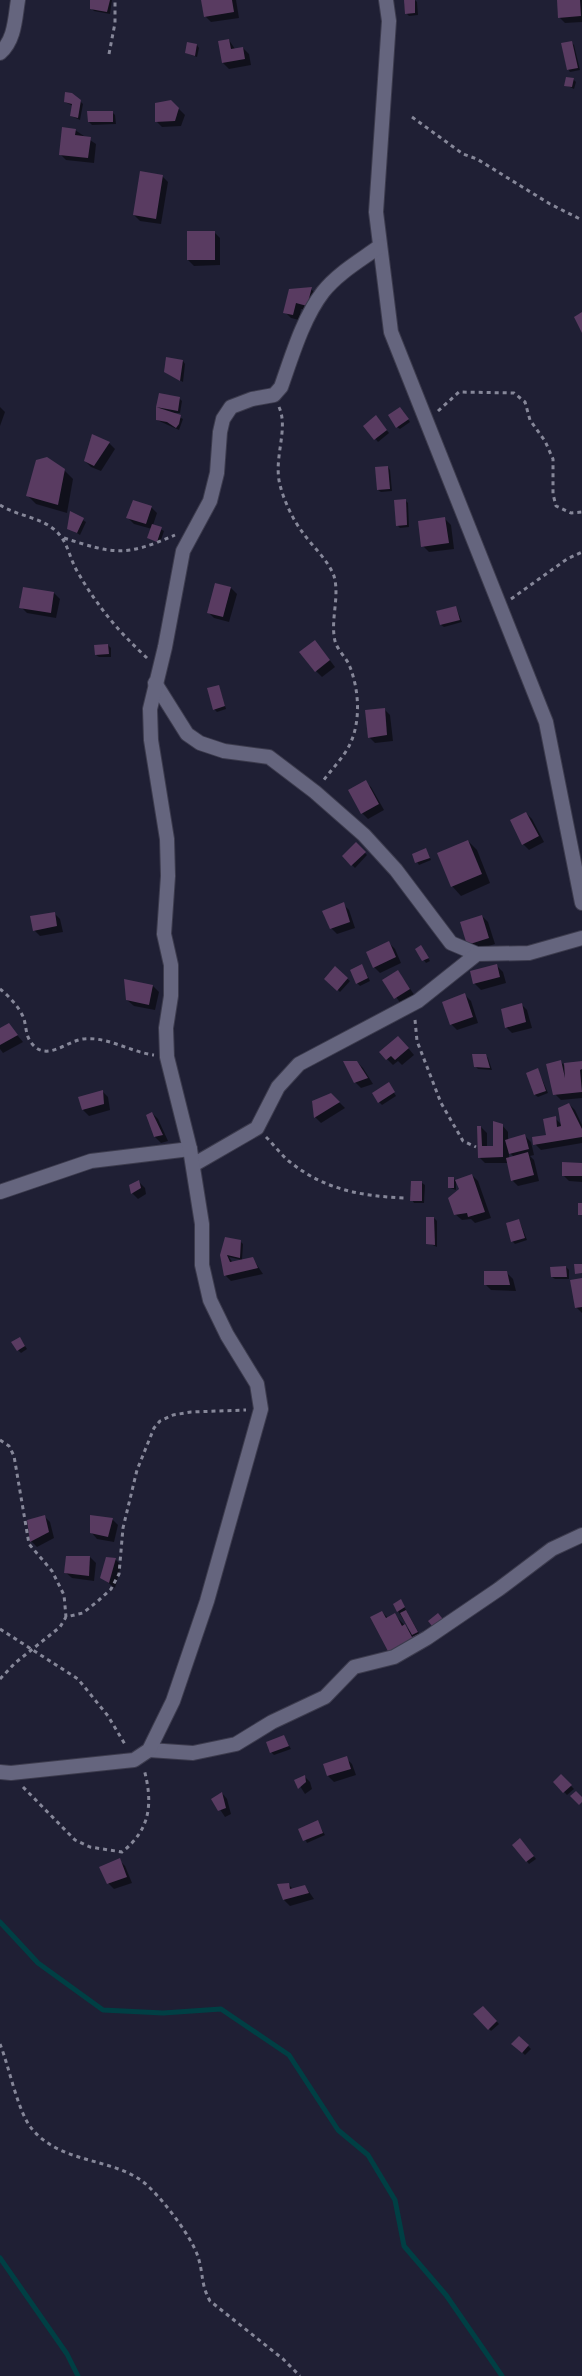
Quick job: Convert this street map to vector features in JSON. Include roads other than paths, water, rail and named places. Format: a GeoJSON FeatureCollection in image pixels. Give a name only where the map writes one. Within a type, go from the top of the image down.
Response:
{"type":"FeatureCollection","features":[{"type":"Feature","properties":{"kind":"street"},"geometry":{"type":"LineString","coordinates":[[0,53],[6,47],[12,34],[18,0]]}},
{"type":"Feature","properties":{"kind":"street"},"geometry":{"type":"LineString","coordinates":[[386,0],[389,21],[376,212],[392,332],[546,722],[582,903]]}},
{"type":"Feature","properties":{"kind":"street"},"geometry":{"type":"LineString","coordinates":[[142,1755],[173,1701],[207,1602],[262,1409],[257,1384],[210,1300],[202,1265],[202,1224],[190,1148],[167,1057],[166,1028],[171,996],[171,965],[164,934],[168,876],[167,839],[151,740],[150,708],[155,680],[165,647],[183,551],[210,501],[217,473],[220,432],[223,419],[231,407],[252,399],[274,395],[281,387],[305,324],[322,293],[338,276],[380,246]]}},
{"type":"Feature","properties":{"kind":"street"},"geometry":{"type":"LineString","coordinates":[[155,680],[187,734],[200,744],[224,751],[269,757],[315,792],[364,835],[396,870],[451,943],[477,954],[529,953],[582,938]]}},
{"type":"Feature","properties":{"kind":"street"},"geometry":{"type":"LineString","coordinates":[[193,1165],[257,1128],[278,1087],[299,1064],[418,1001],[477,954]]}},
{"type":"Feature","properties":{"kind":"street"},"geometry":{"type":"LineString","coordinates":[[0,1192],[91,1160],[190,1148]]}},
{"type":"Feature","properties":{"kind":"street"},"geometry":{"type":"LineString","coordinates":[[6,1773],[142,1755],[193,1752],[236,1744],[272,1722],[325,1697],[354,1668],[394,1657],[428,1638],[499,1589],[552,1549],[582,1535]]}},
{"type":"Feature","properties":{"kind":"waterway"},"geometry":{"type":"LineString","coordinates":[[0,1922],[38,1963],[103,2010],[163,2013],[221,2009],[289,2055],[338,2130],[368,2155],[395,2200],[404,2246],[446,2295],[502,2376]]}},
{"type":"Feature","properties":{"kind":"waterway"},"geometry":{"type":"LineString","coordinates":[[0,2258],[67,2354],[78,2376]]}}]}
